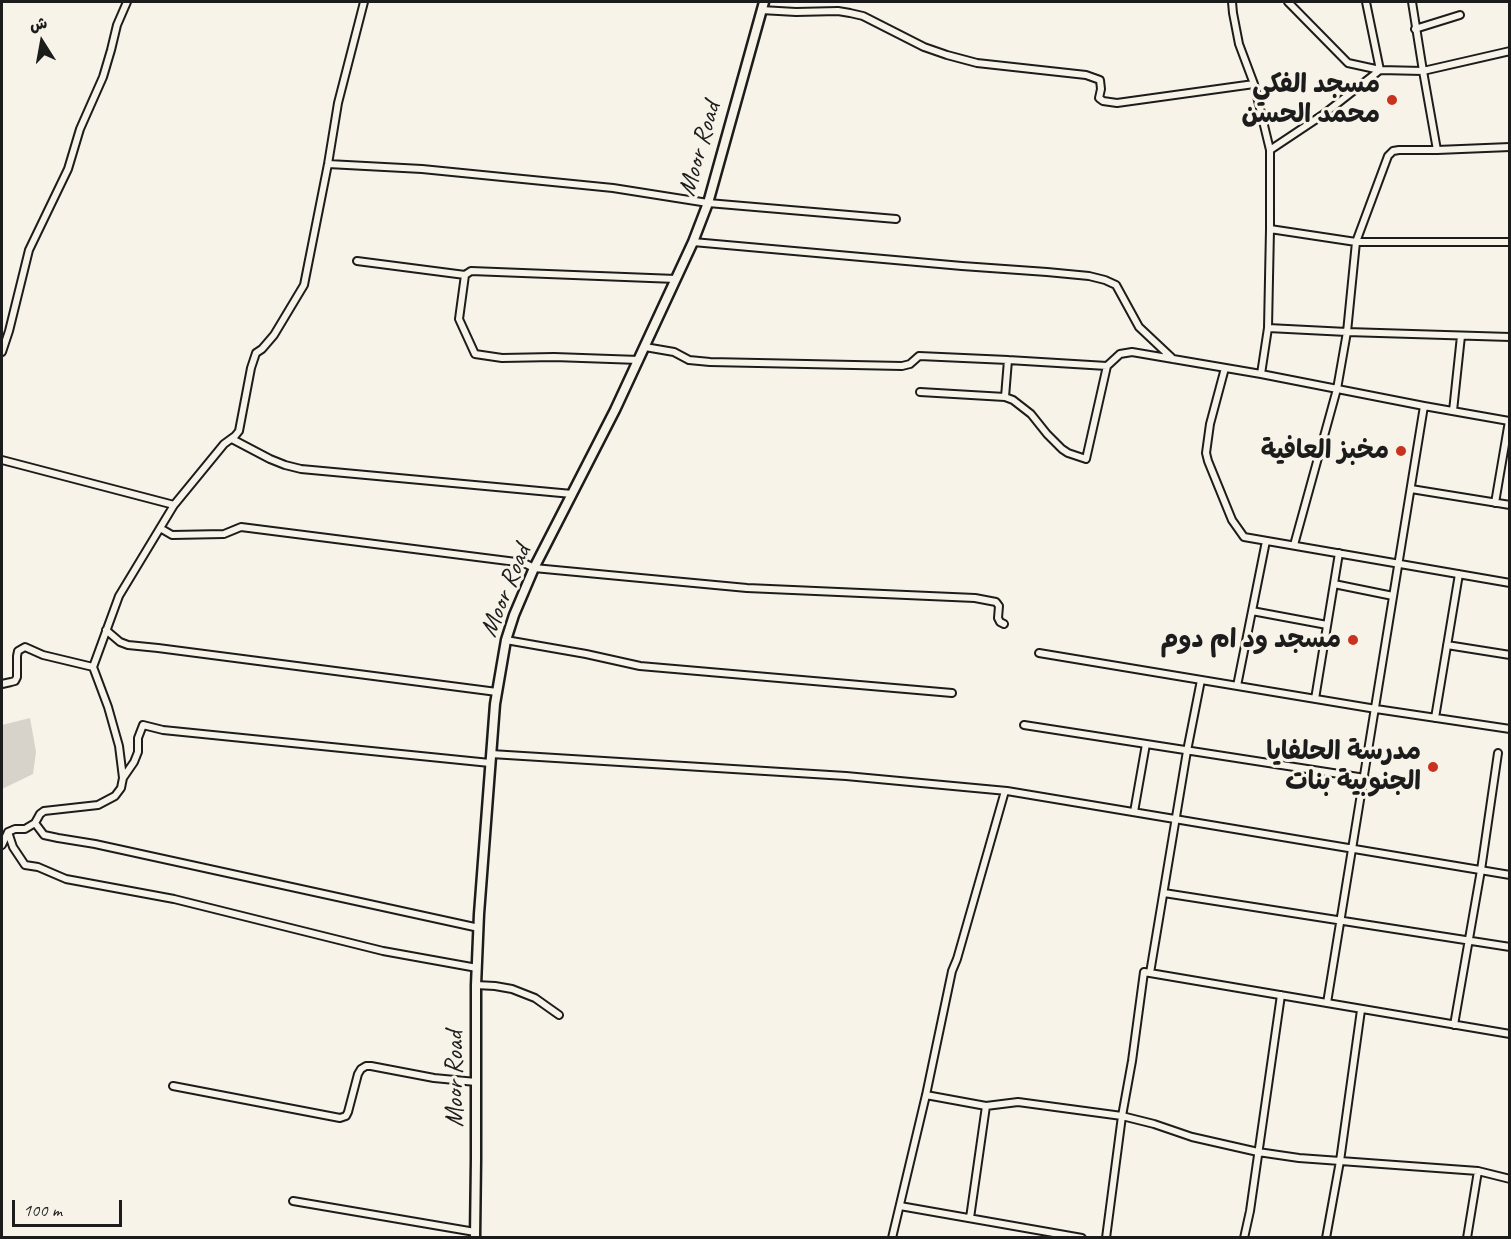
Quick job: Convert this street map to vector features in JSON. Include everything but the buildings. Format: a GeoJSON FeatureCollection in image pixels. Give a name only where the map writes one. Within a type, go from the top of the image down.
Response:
{"type":"FeatureCollection","features":[{"type":"Feature","properties":{"kind":"street"},"geometry":{"type":"LineString","coordinates":[[2,352],[29,250],[68,169],[80,129],[103,77],[117,25],[127,2]]}},
{"type":"Feature","properties":{"kind":"street"},"geometry":{"type":"LineString","coordinates":[[2,845],[8,832],[25,829],[35,823],[44,811],[98,805],[115,796],[121,788],[123,778],[119,746],[93,667],[119,596],[174,505],[225,444],[238,433],[256,354],[274,335],[304,285],[338,103],[364,2]]}},
{"type":"Feature","properties":{"kind":"street"},"geometry":{"type":"LineString","coordinates":[[1232,2],[1239,44],[1254,84],[1269,150],[1268,328],[1261,374]]}},
{"type":"Feature","properties":{"kind":"street"},"geometry":{"type":"LineString","coordinates":[[1288,2],[1348,63],[1380,70],[1423,71],[1509,51]]}},
{"type":"Feature","properties":{"kind":"street"},"geometry":{"type":"LineString","coordinates":[[1366,2],[1380,70]]}},
{"type":"Feature","properties":{"kind":"street"},"geometry":{"type":"LineString","coordinates":[[1412,2],[1437,150]]}},
{"type":"Feature","properties":{"kind":"street"},"geometry":{"type":"LineString","coordinates":[[762,6],[796,12],[850,13],[862,16],[947,56],[977,63],[1086,75],[1100,80],[1099,98],[1110,102],[1135,101],[1254,84]]}},
{"type":"Feature","properties":{"kind":"street","name":"Moor Road"},"geometry":{"type":"LineString","coordinates":[[475,1235],[476,985],[490,758],[497,692],[506,640],[534,568],[615,410],[693,242],[708,203],[762,6]]}},
{"type":"Feature","properties":{"kind":"street"},"geometry":{"type":"LineString","coordinates":[[1415,28],[1460,15]]}},
{"type":"Feature","properties":{"kind":"street"},"geometry":{"type":"LineString","coordinates":[[1269,150],[1324,114],[1380,70]]}},
{"type":"Feature","properties":{"kind":"street"},"geometry":{"type":"LineString","coordinates":[[1294,546],[1337,389],[1347,332],[1356,242],[1388,156],[1393,151],[1399,150],[1509,147]]}},
{"type":"Feature","properties":{"kind":"street"},"geometry":{"type":"LineString","coordinates":[[328,164],[422,169],[601,186],[708,203],[896,219]]}},
{"type":"Feature","properties":{"kind":"street"},"geometry":{"type":"LineString","coordinates":[[1270,229],[1356,242],[1509,242]]}},
{"type":"Feature","properties":{"kind":"street"},"geometry":{"type":"LineString","coordinates":[[693,242],[1089,276],[1116,285],[1139,327],[1173,359]]}},
{"type":"Feature","properties":{"kind":"street"},"geometry":{"type":"LineString","coordinates":[[357,261],[465,275],[471,271],[676,279]]}},
{"type":"Feature","properties":{"kind":"street"},"geometry":{"type":"LineString","coordinates":[[465,275],[459,319],[475,354],[502,358],[639,360]]}},
{"type":"Feature","properties":{"kind":"street"},"geometry":{"type":"LineString","coordinates":[[1268,328],[1509,337]]}},
{"type":"Feature","properties":{"kind":"street"},"geometry":{"type":"LineString","coordinates":[[1452,411],[1461,336]]}},
{"type":"Feature","properties":{"kind":"street"},"geometry":{"type":"LineString","coordinates":[[645,347],[674,352],[689,360],[710,362],[902,366],[910,364],[919,356],[1107,366]]}},
{"type":"Feature","properties":{"kind":"street"},"geometry":{"type":"LineString","coordinates":[[920,392],[1005,397],[1013,400],[1031,414],[1062,449],[1086,459],[1107,366],[1120,354],[1132,352],[1509,421],[1495,503]]}},
{"type":"Feature","properties":{"kind":"street"},"geometry":{"type":"LineString","coordinates":[[1005,397],[1008,360]]}},
{"type":"Feature","properties":{"kind":"street"},"geometry":{"type":"LineString","coordinates":[[1225,368],[1210,424],[1206,453],[1232,520],[1244,537],[1509,583]]}},
{"type":"Feature","properties":{"kind":"street"},"geometry":{"type":"LineString","coordinates":[[1327,1003],[1424,406]]}},
{"type":"Feature","properties":{"kind":"street"},"geometry":{"type":"LineString","coordinates":[[231,438],[270,459],[301,469],[572,494]]}},
{"type":"Feature","properties":{"kind":"street"},"geometry":{"type":"LineString","coordinates":[[2,460],[174,505]]}},
{"type":"Feature","properties":{"kind":"street"},"geometry":{"type":"LineString","coordinates":[[1411,489],[1509,505]]}},
{"type":"Feature","properties":{"kind":"street"},"geometry":{"type":"LineString","coordinates":[[160,528],[172,535],[224,534],[241,526],[524,562],[534,568],[747,588],[975,598],[996,602],[999,606],[998,618],[1004,624]]}},
{"type":"Feature","properties":{"kind":"street"},"geometry":{"type":"LineString","coordinates":[[1237,686],[1266,541]]}},
{"type":"Feature","properties":{"kind":"street"},"geometry":{"type":"LineString","coordinates":[[1315,699],[1339,553]]}},
{"type":"Feature","properties":{"kind":"street"},"geometry":{"type":"LineString","coordinates":[[1435,718],[1459,574]]}},
{"type":"Feature","properties":{"kind":"street"},"geometry":{"type":"LineString","coordinates":[[1334,584],[1393,596]]}},
{"type":"Feature","properties":{"kind":"street"},"geometry":{"type":"LineString","coordinates":[[1252,611],[1327,624]]}},
{"type":"Feature","properties":{"kind":"street"},"geometry":{"type":"LineString","coordinates":[[106,630],[120,642],[128,645],[497,692]]}},
{"type":"Feature","properties":{"kind":"street"},"geometry":{"type":"LineString","coordinates":[[506,640],[640,666],[952,693]]}},
{"type":"Feature","properties":{"kind":"street"},"geometry":{"type":"LineString","coordinates":[[1447,645],[1509,656]]}},
{"type":"Feature","properties":{"kind":"street"},"geometry":{"type":"LineString","coordinates":[[2,684],[15,681],[18,651],[25,647],[43,655],[93,667]]}},
{"type":"Feature","properties":{"kind":"street"},"geometry":{"type":"LineString","coordinates":[[1039,653],[1509,729]]}},
{"type":"Feature","properties":{"kind":"street"},"geometry":{"type":"LineString","coordinates":[[1150,973],[1201,680]]}},
{"type":"Feature","properties":{"kind":"street"},"geometry":{"type":"LineString","coordinates":[[123,778],[138,752],[138,738],[142,725],[163,730],[490,758],[846,776],[1005,791],[1509,875]]}},
{"type":"Feature","properties":{"kind":"street"},"geometry":{"type":"LineString","coordinates":[[1024,725],[1365,778]]}},
{"type":"Feature","properties":{"kind":"street"},"geometry":{"type":"LineString","coordinates":[[1134,812],[1146,744]]}},
{"type":"Feature","properties":{"kind":"street"},"geometry":{"type":"LineString","coordinates":[[1454,1024],[1481,870],[1498,753]]}},
{"type":"Feature","properties":{"kind":"street"},"geometry":{"type":"LineString","coordinates":[[892,1238],[926,1095],[952,970],[1005,791]]}},
{"type":"Feature","properties":{"kind":"street"},"geometry":{"type":"LineString","coordinates":[[35,823],[44,835],[95,844],[479,928]]}},
{"type":"Feature","properties":{"kind":"street"},"geometry":{"type":"LineString","coordinates":[[8,832],[13,847],[25,865],[38,867],[66,879],[174,899],[383,951],[477,968]]}},
{"type":"Feature","properties":{"kind":"street"},"geometry":{"type":"LineString","coordinates":[[1164,893],[1509,947]]}},
{"type":"Feature","properties":{"kind":"street"},"geometry":{"type":"LineString","coordinates":[[1106,1238],[1144,972],[1509,1035]]}},
{"type":"Feature","properties":{"kind":"street"},"geometry":{"type":"LineString","coordinates":[[476,985],[512,989],[535,998],[559,1015]]}},
{"type":"Feature","properties":{"kind":"street"},"geometry":{"type":"LineString","coordinates":[[1244,1238],[1250,1211],[1281,995]]}},
{"type":"Feature","properties":{"kind":"street"},"geometry":{"type":"LineString","coordinates":[[1326,1238],[1340,1161],[1361,1010]]}},
{"type":"Feature","properties":{"kind":"street"},"geometry":{"type":"LineString","coordinates":[[173,1086],[340,1118],[346,1116],[348,1112],[358,1074],[366,1066],[434,1078],[476,1082]]}},
{"type":"Feature","properties":{"kind":"street"},"geometry":{"type":"LineString","coordinates":[[926,1095],[986,1106],[1018,1102],[1122,1116],[1192,1137],[1258,1152],[1299,1158],[1478,1171],[1509,1179]]}},
{"type":"Feature","properties":{"kind":"street"},"geometry":{"type":"LineString","coordinates":[[970,1218],[986,1106]]}},
{"type":"Feature","properties":{"kind":"street"},"geometry":{"type":"LineString","coordinates":[[1467,1238],[1478,1171]]}},
{"type":"Feature","properties":{"kind":"street"},"geometry":{"type":"LineString","coordinates":[[293,1201],[475,1235]]}},
{"type":"Feature","properties":{"kind":"street"},"geometry":{"type":"LineString","coordinates":[[900,1206],[1082,1238]]}},
{"type":"Feature","properties":{"kind":"shaded area"},"geometry":{"type":"Polygon","coordinates":[[[30,718],[36,752],[33,774],[2,789],[2,725],[30,718]]]}},
{"type":"Feature","properties":{"kind":"place","name":"مسجد الفكي محمد الحسن"},"geometry":{"type":"Point","coordinates":[1392,100]}},
{"type":"Feature","properties":{"kind":"place","name":"مخبز العافية"},"geometry":{"type":"Point","coordinates":[1401,451]}},
{"type":"Feature","properties":{"kind":"place","name":"مسجد ود ام دوم"},"geometry":{"type":"Point","coordinates":[1353,640]}},
{"type":"Feature","properties":{"kind":"place","name":"مدرسة الحلفايا الجنوبية بنات"},"geometry":{"type":"Point","coordinates":[1433,767]}}]}
